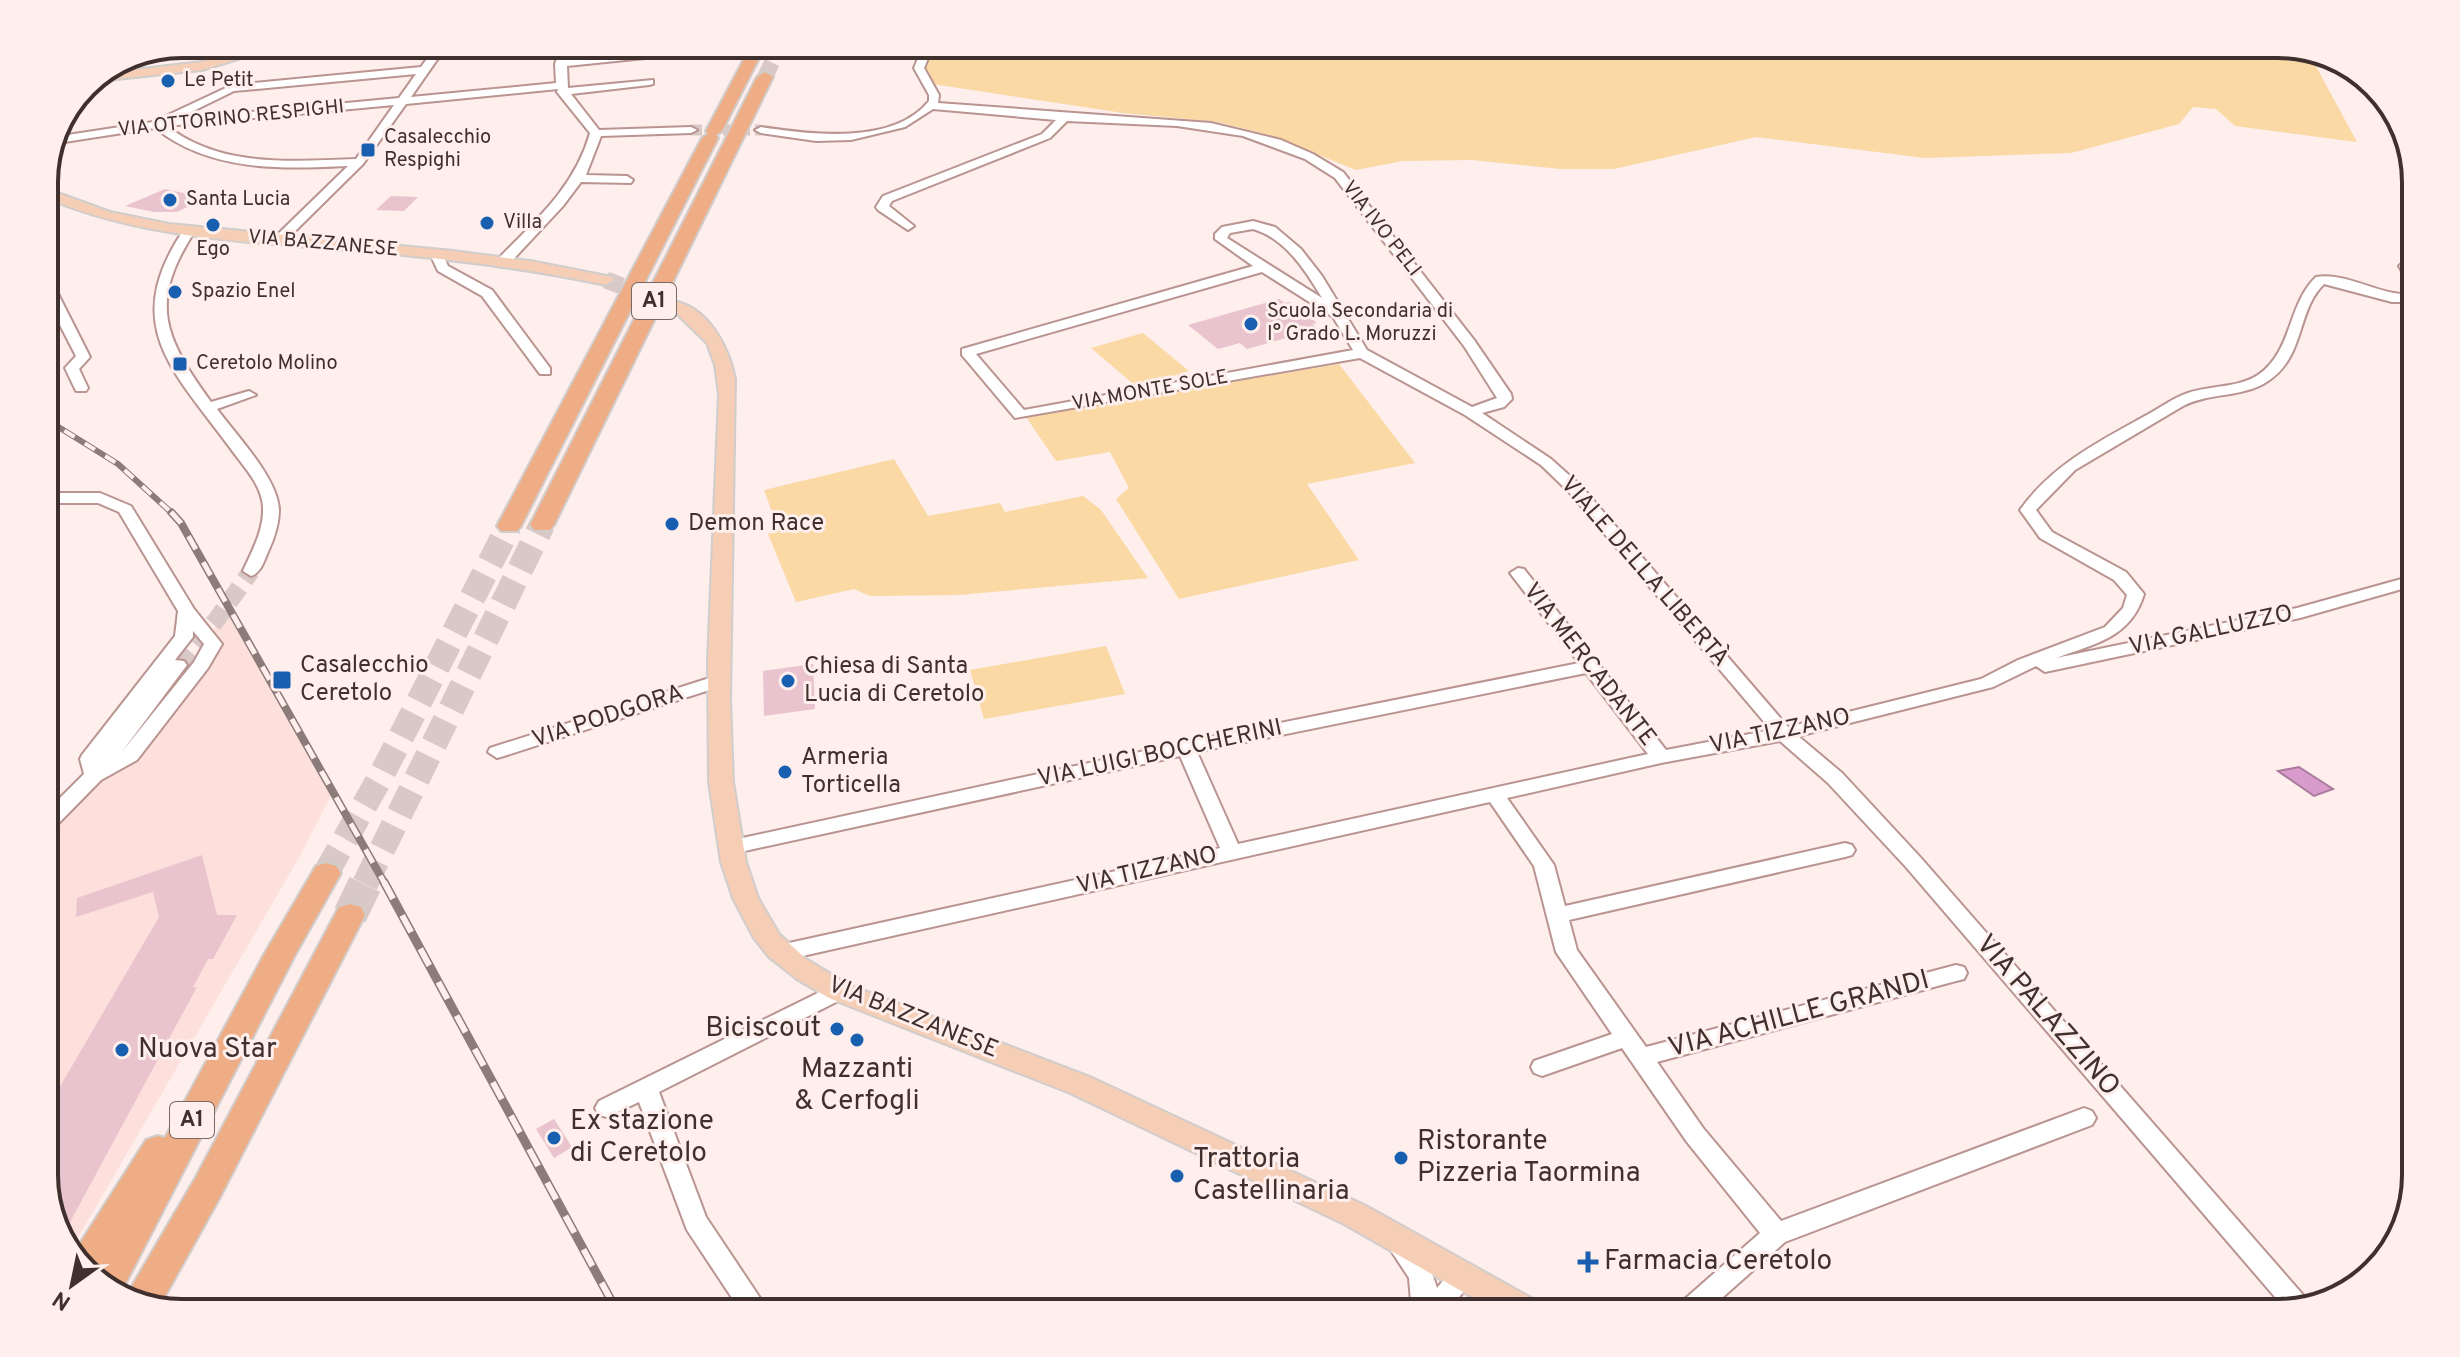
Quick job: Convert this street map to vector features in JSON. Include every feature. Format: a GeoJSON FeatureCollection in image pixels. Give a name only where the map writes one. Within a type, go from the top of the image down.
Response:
{"type":"FeatureCollection","features":[{"type":"Feature","properties":{"kind":"highway","name":"A1"},"geometry":{"type":"LineString","coordinates":[[509,526],[705,133],[751,58]]}},
{"type":"Feature","properties":{"kind":"highway","name":"A1"},"geometry":{"type":"LineString","coordinates":[[542,525],[765,77]]}},
{"type":"Feature","properties":{"kind":"highway","name":"A1"},"geometry":{"type":"LineString","coordinates":[[112,1274],[280,953],[326,873]]}},
{"type":"Feature","properties":{"kind":"highway","name":"A1"},"geometry":{"type":"LineString","coordinates":[[147,1294],[208,1187],[350,915]]}},
{"type":"Feature","properties":{"kind":"highway"},"geometry":{"type":"LineString","coordinates":[[99,1245],[280,953]]}},
{"type":"Feature","properties":{"kind":"main road"},"geometry":{"type":"LineString","coordinates":[[119,76],[202,66],[231,58]]}},
{"type":"Feature","properties":{"kind":"main road","name":"VIA BAZZANESE"},"geometry":{"type":"LineString","coordinates":[[58,197],[105,215],[189,231],[502,263],[606,280]]}},
{"type":"Feature","properties":{"kind":"main road","name":"VIA BAZZANESE"},"geometry":{"type":"LineString","coordinates":[[678,307],[709,333],[726,367],[719,681],[724,800],[742,893],[763,932],[780,953],[838,991],[1080,1085],[1386,1232],[1504,1298]]}},
{"type":"Feature","properties":{"kind":"street"},"geometry":{"type":"LineString","coordinates":[[279,240],[359,162],[433,58]]}},
{"type":"Feature","properties":{"kind":"street"},"geometry":{"type":"LineString","coordinates":[[562,58],[561,89],[596,133],[639,137],[705,133]]}},
{"type":"Feature","properties":{"kind":"street"},"geometry":{"type":"LineString","coordinates":[[560,64],[617,58]]}},
{"type":"Feature","properties":{"kind":"street"},"geometry":{"type":"LineString","coordinates":[[761,130],[815,137],[849,137],[911,121],[931,106],[934,95],[919,68],[923,58]]}},
{"type":"Feature","properties":{"kind":"street"},"geometry":{"type":"LineString","coordinates":[[359,162],[271,164],[225,157],[191,148],[157,124],[232,88],[424,70]]}},
{"type":"Feature","properties":{"kind":"street","name":"VIA OTTORINO RESPIGHI"},"geometry":{"type":"LineString","coordinates":[[66,139],[157,124],[649,82]]}},
{"type":"Feature","properties":{"kind":"street","name":"VIA IVO PELI"},"geometry":{"type":"LineString","coordinates":[[931,106],[1218,126],[1283,145],[1330,168],[1339,175],[1410,265],[1504,394],[1505,399],[1499,404],[1470,412]]}},
{"type":"Feature","properties":{"kind":"street"},"geometry":{"type":"LineString","coordinates":[[908,226],[882,207],[887,199],[1046,136],[1065,117]]}},
{"type":"Feature","properties":{"kind":"street"},"geometry":{"type":"LineString","coordinates":[[502,263],[579,178],[593,154],[596,133]]}},
{"type":"Feature","properties":{"kind":"street"},"geometry":{"type":"LineString","coordinates":[[1309,171],[1330,168]]}},
{"type":"Feature","properties":{"kind":"street"},"geometry":{"type":"LineString","coordinates":[[579,178],[622,180],[610,193]]}},
{"type":"Feature","properties":{"kind":"street","name":"VIALE DELLA LIBERTÀ"},"geometry":{"type":"LineString","coordinates":[[1264,267],[1227,244],[1221,234],[1226,230],[1253,225],[1271,230],[1303,261],[1362,353],[1470,412],[1546,462],[1575,489],[1784,734]]}},
{"type":"Feature","properties":{"kind":"street"},"geometry":{"type":"LineString","coordinates":[[189,231],[163,285],[159,321],[180,364],[247,459],[270,501],[267,536],[251,571]]}},
{"type":"Feature","properties":{"kind":"street"},"geometry":{"type":"LineString","coordinates":[[437,256],[443,268],[487,293],[545,371]]}},
{"type":"Feature","properties":{"kind":"street"},"geometry":{"type":"LineString","coordinates":[[1264,267],[1338,314]]}},
{"type":"Feature","properties":{"kind":"street","name":"VIA MONTE SOLE"},"geometry":{"type":"LineString","coordinates":[[1264,267],[967,352],[1020,415],[1362,353]]}},
{"type":"Feature","properties":{"kind":"street","name":"VIA TIZZANO"},"geometry":{"type":"LineString","coordinates":[[780,953],[1661,757],[1784,734],[1955,693],[2003,675],[2111,631],[2131,610],[2136,594],[2120,576],[2046,535],[2028,510],[2059,474],[2115,438],[2191,397],[2244,386],[2264,377],[2285,357],[2296,337],[2307,293],[2321,280],[2340,281],[2402,299]]}},
{"type":"Feature","properties":{"kind":"street"},"geometry":{"type":"LineString","coordinates":[[58,308],[83,357],[72,368],[81,388]]}},
{"type":"Feature","properties":{"kind":"street"},"geometry":{"type":"LineString","coordinates":[[209,407],[249,395]]}},
{"type":"Feature","properties":{"kind":"street"},"geometry":{"type":"LineString","coordinates":[[58,498],[100,498],[125,509],[187,611],[213,644],[202,664],[130,756],[94,775]]}},
{"type":"Feature","properties":{"kind":"street","name":"VIA MERCADANTE"},"geometry":{"type":"LineString","coordinates":[[1518,573],[1661,757]]}},
{"type":"Feature","properties":{"kind":"street","name":"VIA GALLUZZO"},"geometry":{"type":"LineString","coordinates":[[2003,675],[2300,613],[2402,584]]}},
{"type":"Feature","properties":{"kind":"street"},"geometry":{"type":"LineString","coordinates":[[94,775],[89,759],[184,637],[187,611]]}},
{"type":"Feature","properties":{"kind":"street"},"geometry":{"type":"LineString","coordinates":[[58,812],[94,775],[178,665]]}},
{"type":"Feature","properties":{"kind":"street","name":"VIA LUIGI BOCCHERINI"},"geometry":{"type":"LineString","coordinates":[[731,847],[1186,748],[1591,666]]}},
{"type":"Feature","properties":{"kind":"street","name":"VIA PODGORA"},"geometry":{"type":"LineString","coordinates":[[497,752],[719,681]]}},
{"type":"Feature","properties":{"kind":"street","name":"VIA PALAZZINO"},"geometry":{"type":"LineString","coordinates":[[1784,734],[1835,778],[1913,862],[2292,1298]]}},
{"type":"Feature","properties":{"kind":"street"},"geometry":{"type":"LineString","coordinates":[[1186,748],[1232,852]]}},
{"type":"Feature","properties":{"kind":"street"},"geometry":{"type":"LineString","coordinates":[[1496,796],[1544,865],[1567,952],[1695,1135],[1776,1234]]}},
{"type":"Feature","properties":{"kind":"street"},"geometry":{"type":"LineString","coordinates":[[1558,915],[1845,850]]}},
{"type":"Feature","properties":{"kind":"street","name":"VIA ACHILLE GRANDI"},"geometry":{"type":"LineString","coordinates":[[1642,1057],[1956,973]]}},
{"type":"Feature","properties":{"kind":"street"},"geometry":{"type":"LineString","coordinates":[[607,1108],[838,991]]}},
{"type":"Feature","properties":{"kind":"street"},"geometry":{"type":"LineString","coordinates":[[1542,1067],[1628,1037]]}},
{"type":"Feature","properties":{"kind":"street"},"geometry":{"type":"LineString","coordinates":[[646,1089],[696,1222],[748,1299]]}},
{"type":"Feature","properties":{"kind":"street"},"geometry":{"type":"LineString","coordinates":[[1703,1299],[1776,1234],[2084,1118]]}},
{"type":"Feature","properties":{"kind":"street"},"geometry":{"type":"LineString","coordinates":[[1386,1232],[1415,1263],[1424,1283],[1426,1299]]}},
{"type":"Feature","properties":{"kind":"street"},"geometry":{"type":"LineString","coordinates":[[1441,1299],[1464,1274]]}},
{"type":"Feature","properties":{"kind":"shaded area"},"geometry":{"type":"Polygon","coordinates":[[[924,58],[2278,58],[2315,64],[2357,142],[2235,126],[2216,109],[2193,107],[2179,124],[2071,153],[1925,158],[1756,137],[1614,169],[1560,169],[1472,160],[1403,161],[1356,170],[1269,135],[1218,122],[1123,113],[926,83],[919,69],[924,58]]]}},
{"type":"Feature","properties":{"kind":"shaded area"},"geometry":{"type":"Polygon","coordinates":[[[1143,333],[1189,371],[1137,387],[1091,348],[1143,333]]]}},
{"type":"Feature","properties":{"kind":"shaded area"},"geometry":{"type":"Polygon","coordinates":[[[1339,364],[1415,463],[1307,484],[1359,560],[1179,599],[1116,499],[1129,488],[1110,452],[1056,461],[1026,417],[1339,364]]]}},
{"type":"Feature","properties":{"kind":"shaded area"},"geometry":{"type":"Polygon","coordinates":[[[894,459],[928,516],[1000,503],[1005,512],[1083,496],[1101,510],[1148,578],[959,595],[870,596],[854,589],[796,602],[768,534],[779,531],[764,490],[894,459]]]}},
{"type":"Feature","properties":{"kind":"shaded area"},"geometry":{"type":"Polygon","coordinates":[[[231,607],[331,795],[300,856],[77,1240],[65,1215],[58,1183],[58,811],[137,733],[231,607]]]}},
{"type":"Feature","properties":{"kind":"shaded area"},"geometry":{"type":"Polygon","coordinates":[[[1106,646],[1125,694],[984,719],[970,670],[1106,646]]]}},
{"type":"Feature","properties":{"kind":"shaded area"},"geometry":{"type":"Polygon","coordinates":[[[2299,767],[2333,789],[2314,796],[2278,771],[2299,767]]]}},
{"type":"Feature","properties":{"kind":"building","name":"Santa Lucia"},"geometry":{"type":"Polygon","coordinates":[[[165,189],[206,198],[177,212],[154,212],[125,206],[165,189]]]}},
{"type":"Feature","properties":{"kind":"building"},"geometry":{"type":"Polygon","coordinates":[[[391,196],[418,197],[404,211],[376,210],[391,196]]]}},
{"type":"Feature","properties":{"kind":"building","name":"Scuola Secondaria di I° Grado L. Moruzzi"},"geometry":{"type":"Polygon","coordinates":[[[1279,299],[1290,302],[1317,323],[1312,324],[1319,329],[1247,349],[1240,343],[1218,349],[1188,325],[1279,299]]]}},
{"type":"Feature","properties":{"kind":"building","name":"Chiesa di Santa Lucia di Ceretolo"},"geometry":{"type":"Polygon","coordinates":[[[813,664],[815,709],[764,716],[763,671],[813,664]]]}},
{"type":"Feature","properties":{"kind":"building","name":"Nuova Star"},"geometry":{"type":"Polygon","coordinates":[[[202,855],[217,915],[237,915],[213,959],[208,959],[193,987],[197,987],[69,1224],[58,1183],[58,1090],[159,917],[153,892],[76,917],[77,898],[202,855]]]}},
{"type":"Feature","properties":{"kind":"building","name":"Ex stazione di Ceretolo"},"geometry":{"type":"Polygon","coordinates":[[[554,1119],[572,1147],[554,1158],[536,1129],[554,1119]]]}},
{"type":"Feature","properties":{"kind":"tunnel"},"geometry":{"type":"LineString","coordinates":[[765,77],[774,58]]}},
{"type":"Feature","properties":{"kind":"tunnel"},"geometry":{"type":"LineString","coordinates":[[691,130],[761,130]]}},
{"type":"Feature","properties":{"kind":"tunnel"},"geometry":{"type":"LineString","coordinates":[[606,280],[678,307]]}},
{"type":"Feature","properties":{"kind":"tunnel"},"geometry":{"type":"LineString","coordinates":[[365,884],[542,525]]}},
{"type":"Feature","properties":{"kind":"tunnel"},"geometry":{"type":"LineString","coordinates":[[326,873],[381,776],[509,526]]}},
{"type":"Feature","properties":{"kind":"tunnel"},"geometry":{"type":"LineString","coordinates":[[178,665],[217,619],[251,571]]}},
{"type":"Feature","properties":{"kind":"tunnel"},"geometry":{"type":"LineString","coordinates":[[350,915],[366,882]]}},
{"type":"Feature","properties":{"kind":"railway"},"geometry":{"type":"LineString","coordinates":[[58,427],[118,464],[172,513]]}},
{"type":"Feature","properties":{"kind":"railway"},"geometry":{"type":"LineString","coordinates":[[172,513],[181,523],[385,884]]}},
{"type":"Feature","properties":{"kind":"railway"},"geometry":{"type":"LineString","coordinates":[[384,882],[610,1299]]}},
{"type":"Feature","properties":{"kind":"place","name":"Le Petit"},"geometry":{"type":"Point","coordinates":[168,81]}},
{"type":"Feature","properties":{"kind":"place","name":"Casalecchio Respighi"},"geometry":{"type":"Point","coordinates":[368,150]}},
{"type":"Feature","properties":{"kind":"place","name":"Santa Lucia"},"geometry":{"type":"Point","coordinates":[170,200]}},
{"type":"Feature","properties":{"kind":"place","name":"Villa"},"geometry":{"type":"Point","coordinates":[487,223]}},
{"type":"Feature","properties":{"kind":"place","name":"Ego"},"geometry":{"type":"Point","coordinates":[213,225]}},
{"type":"Feature","properties":{"kind":"place","name":"Spazio Enel"},"geometry":{"type":"Point","coordinates":[175,292]}},
{"type":"Feature","properties":{"kind":"place","name":"Scuola Secondaria di I° Grado L. Moruzzi"},"geometry":{"type":"Point","coordinates":[1251,324]}},
{"type":"Feature","properties":{"kind":"place","name":"Ceretolo Molino"},"geometry":{"type":"Point","coordinates":[180,364]}},
{"type":"Feature","properties":{"kind":"place","name":"Demon Race"},"geometry":{"type":"Point","coordinates":[672,524]}},
{"type":"Feature","properties":{"kind":"place","name":"Casalecchio Ceretolo"},"geometry":{"type":"Point","coordinates":[282,680]}},
{"type":"Feature","properties":{"kind":"place","name":"Chiesa di Santa Lucia di Ceretolo"},"geometry":{"type":"Point","coordinates":[788,681]}},
{"type":"Feature","properties":{"kind":"place","name":"Armeria Torticella"},"geometry":{"type":"Point","coordinates":[785,772]}},
{"type":"Feature","properties":{"kind":"place","name":"Biciscout"},"geometry":{"type":"Point","coordinates":[837,1029]}},
{"type":"Feature","properties":{"kind":"place","name":"Mazzanti & Cerfogli"},"geometry":{"type":"Point","coordinates":[857,1040]}},
{"type":"Feature","properties":{"kind":"place","name":"Nuova Star"},"geometry":{"type":"Point","coordinates":[122,1050]}},
{"type":"Feature","properties":{"kind":"place","name":"Ex stazione di Ceretolo"},"geometry":{"type":"Point","coordinates":[554,1138]}},
{"type":"Feature","properties":{"kind":"place","name":"Ristorante Pizzeria Taormina"},"geometry":{"type":"Point","coordinates":[1401,1158]}},
{"type":"Feature","properties":{"kind":"place","name":"Trattoria Castellinaria"},"geometry":{"type":"Point","coordinates":[1177,1176]}},
{"type":"Feature","properties":{"kind":"place","name":"Farmacia Ceretolo"},"geometry":{"type":"Point","coordinates":[1588,1262]}}]}
